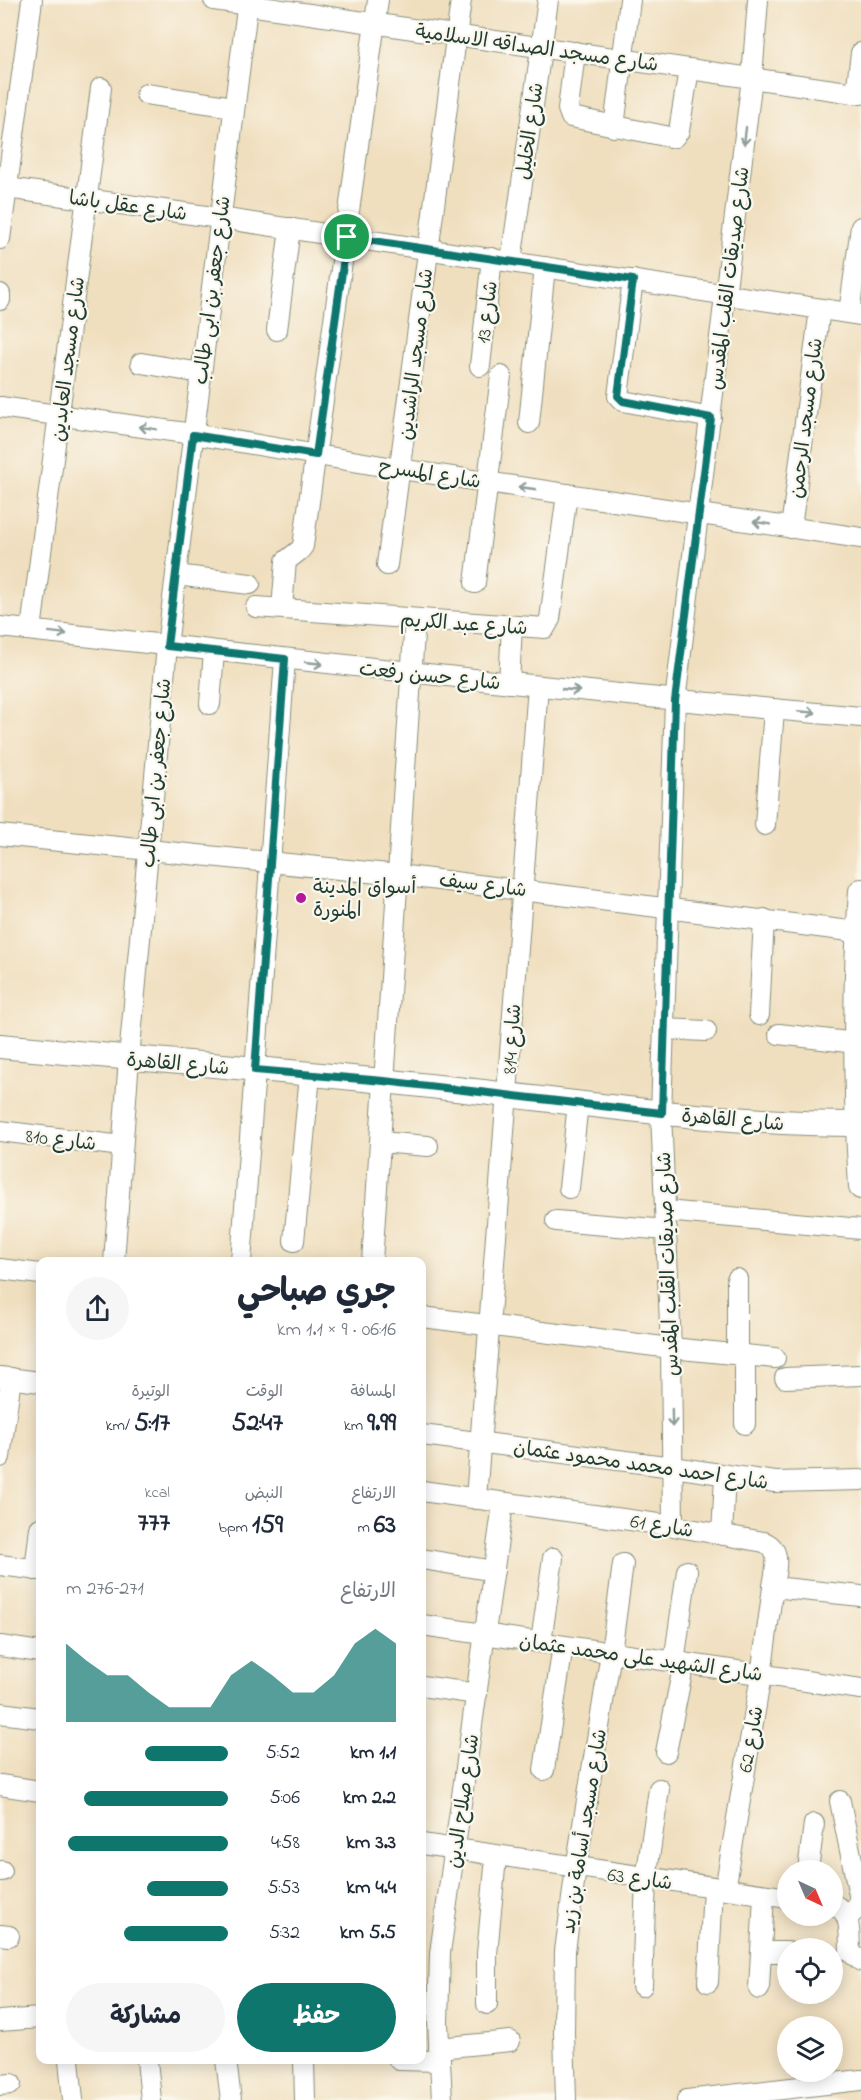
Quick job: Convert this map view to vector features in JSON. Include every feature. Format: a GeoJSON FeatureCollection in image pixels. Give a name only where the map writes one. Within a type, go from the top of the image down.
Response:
{"type":"FeatureCollection","features":[{"type":"Feature","properties":{"kind":"street"},"geometry":{"type":"LineString","coordinates":[[0,239],[3,188],[32,0]]}},
{"type":"Feature","properties":{"kind":"street","name":"شارع مسجد الصداقه الاسلامية"},"geometry":{"type":"LineString","coordinates":[[214,0],[247,2],[859,94]]}},
{"type":"Feature","properties":{"kind":"street"},"geometry":{"type":"LineString","coordinates":[[282,608],[286,561],[303,546],[378,0]]}},
{"type":"Feature","properties":{"kind":"street","name":"شارع مسجد الراشدين"},"geometry":{"type":"LineString","coordinates":[[387,565],[461,0]]}},
{"type":"Feature","properties":{"kind":"street","name":"شارع الخليل"},"geometry":{"type":"LineString","coordinates":[[502,260],[548,0]]}},
{"type":"Feature","properties":{"kind":"street"},"geometry":{"type":"LineString","coordinates":[[614,127],[630,0]]}},
{"type":"Feature","properties":{"kind":"street","name":"شارع صديقات القلب المقدس"},"geometry":{"type":"LineString","coordinates":[[673,1526],[672,1348],[662,1113],[675,701],[752,78],[758,0]]}},
{"type":"Feature","properties":{"kind":"street","name":"شارع جعفر بن ابى طالب"},"geometry":{"type":"LineString","coordinates":[[114,1257],[129,1058],[167,646],[247,2]]}},
{"type":"Feature","properties":{"kind":"street"},"geometry":{"type":"LineString","coordinates":[[575,52],[568,114],[575,120],[670,137],[677,135],[689,69]]}},
{"type":"Feature","properties":{"kind":"street"},"geometry":{"type":"LineString","coordinates":[[859,94],[861,53]]}},
{"type":"Feature","properties":{"kind":"street","name":"شارع مسجد العابدين"},"geometry":{"type":"LineString","coordinates":[[31,630],[101,88]]}},
{"type":"Feature","properties":{"kind":"street"},"geometry":{"type":"LineString","coordinates":[[146,94],[234,107]]}},
{"type":"Feature","properties":{"kind":"street","name":"شارع عقل باشا"},"geometry":{"type":"LineString","coordinates":[[3,188],[290,228],[855,314]]}},
{"type":"Feature","properties":{"kind":"street"},"geometry":{"type":"LineString","coordinates":[[855,314],[861,227]]}},
{"type":"Feature","properties":{"kind":"street"},"geometry":{"type":"LineString","coordinates":[[277,330],[290,228]]}},
{"type":"Feature","properties":{"kind":"street","name":"شارع 13"},"geometry":{"type":"LineString","coordinates":[[480,366],[502,260]]}},
{"type":"Feature","properties":{"kind":"street"},"geometry":{"type":"LineString","coordinates":[[529,423],[545,267]]}},
{"type":"Feature","properties":{"kind":"street"},"geometry":{"type":"LineString","coordinates":[[633,280],[618,396],[623,401],[711,418]]}},
{"type":"Feature","properties":{"kind":"street"},"geometry":{"type":"LineString","coordinates":[[0,294],[0,300]]}},
{"type":"Feature","properties":{"kind":"street","name":"شارع مسجد الرحمن"},"geometry":{"type":"LineString","coordinates":[[791,528],[820,309]]}},
{"type":"Feature","properties":{"kind":"street"},"geometry":{"type":"LineString","coordinates":[[141,363],[201,373]]}},
{"type":"Feature","properties":{"kind":"street"},"geometry":{"type":"LineString","coordinates":[[475,583],[501,376]]}},
{"type":"Feature","properties":{"kind":"street","name":"شارع المسرح"},"geometry":{"type":"LineString","coordinates":[[0,407],[60,414],[400,469],[861,538]]}},
{"type":"Feature","properties":{"kind":"street","name":"شارع عبد الكريم"},"geometry":{"type":"LineString","coordinates":[[256,607],[540,629],[548,625],[567,494]]}},
{"type":"Feature","properties":{"kind":"street"},"geometry":{"type":"LineString","coordinates":[[176,575],[250,584]]}},
{"type":"Feature","properties":{"kind":"street"},"geometry":{"type":"LineString","coordinates":[[372,1257],[415,619]]}},
{"type":"Feature","properties":{"kind":"street"},"geometry":{"type":"LineString","coordinates":[[509,683],[512,626]]}},
{"type":"Feature","properties":{"kind":"street","name":"شارع حسن رفعت"},"geometry":{"type":"LineString","coordinates":[[0,627],[411,674],[861,717]]}},
{"type":"Feature","properties":{"kind":"street"},"geometry":{"type":"LineString","coordinates":[[210,704],[214,651]]}},
{"type":"Feature","properties":{"kind":"street"},"geometry":{"type":"LineString","coordinates":[[241,1257],[285,659]]}},
{"type":"Feature","properties":{"kind":"street","name":"شارع 814"},"geometry":{"type":"LineString","coordinates":[[476,1499],[538,686]]}},
{"type":"Feature","properties":{"kind":"street"},"geometry":{"type":"LineString","coordinates":[[765,825],[774,710]]}},
{"type":"Feature","properties":{"kind":"street","name":"شارع سيف"},"geometry":{"type":"LineString","coordinates":[[0,835],[398,874],[858,932]]}},
{"type":"Feature","properties":{"kind":"street"},"geometry":{"type":"LineString","coordinates":[[861,891],[856,1043],[857,1124],[861,1187]]}},
{"type":"Feature","properties":{"kind":"street"},"geometry":{"type":"LineString","coordinates":[[759,1015],[764,919]]}},
{"type":"Feature","properties":{"kind":"street"},"geometry":{"type":"LineString","coordinates":[[664,1029],[706,1031]]}},
{"type":"Feature","properties":{"kind":"street"},"geometry":{"type":"LineString","coordinates":[[779,1034],[856,1043]]}},
{"type":"Feature","properties":{"kind":"street","name":"شارع القاهرة"},"geometry":{"type":"LineString","coordinates":[[0,1046],[384,1081],[662,1113],[782,1124],[857,1124]]}},
{"type":"Feature","properties":{"kind":"street"},"geometry":{"type":"LineString","coordinates":[[294,1241],[310,1075]]}},
{"type":"Feature","properties":{"kind":"street"},"geometry":{"type":"LineString","coordinates":[[569,1188],[578,1103]]}},
{"type":"Feature","properties":{"kind":"street","name":"شارع 810"},"geometry":{"type":"LineString","coordinates":[[0,1131],[122,1146]]}},
{"type":"Feature","properties":{"kind":"street"},"geometry":{"type":"LineString","coordinates":[[380,1142],[428,1146]]}},
{"type":"Feature","properties":{"kind":"street"},"geometry":{"type":"LineString","coordinates":[[556,1221],[666,1221],[861,1229]]}},
{"type":"Feature","properties":{"kind":"street"},"geometry":{"type":"LineString","coordinates":[[0,1269],[36,1274]]}},
{"type":"Feature","properties":{"kind":"street"},"geometry":{"type":"LineString","coordinates":[[737,1279],[745,1424]]}},
{"type":"Feature","properties":{"kind":"street"},"geometry":{"type":"LineString","coordinates":[[426,1317],[672,1348],[775,1358]]}},
{"type":"Feature","properties":{"kind":"street"},"geometry":{"type":"LineString","coordinates":[[785,1378],[861,1375]]}},
{"type":"Feature","properties":{"kind":"street"},"geometry":{"type":"LineString","coordinates":[[0,1457],[6,1378],[36,1382]]}},
{"type":"Feature","properties":{"kind":"street","name":"شارع احمد محمد محمود عثمان"},"geometry":{"type":"LineString","coordinates":[[426,1436],[673,1467],[725,1476],[784,1482],[861,1480]]}},
{"type":"Feature","properties":{"kind":"street"},"geometry":{"type":"LineString","coordinates":[[722,1536],[725,1476]]}},
{"type":"Feature","properties":{"kind":"street","name":"شارع 61"},"geometry":{"type":"LineString","coordinates":[[426,1492],[502,1504],[673,1526],[764,1542],[770,1545],[777,1556],[772,1587]]}},
{"type":"Feature","properties":{"kind":"street","name":"شارع صلاح الدين"},"geometry":{"type":"LineString","coordinates":[[442,2100],[438,1988],[440,1953],[502,1504]]}},
{"type":"Feature","properties":{"kind":"street"},"geometry":{"type":"LineString","coordinates":[[541,1642],[553,1558]]}},
{"type":"Feature","properties":{"kind":"street"},"geometry":{"type":"LineString","coordinates":[[426,1560],[494,1571]]}},
{"type":"Feature","properties":{"kind":"street","name":"شارع مسجد أسامة بن زيد"},"geometry":{"type":"LineString","coordinates":[[566,2100],[565,1952],[623,1564]]}},
{"type":"Feature","properties":{"kind":"street"},"geometry":{"type":"LineString","coordinates":[[0,1565],[36,1570]]}},
{"type":"Feature","properties":{"kind":"street"},"geometry":{"type":"LineString","coordinates":[[666,1752],[679,1663],[687,1571]]}},
{"type":"Feature","properties":{"kind":"street"},"geometry":{"type":"LineString","coordinates":[[772,1587],[861,1596]]}},
{"type":"Feature","properties":{"kind":"street","name":"شارع 62"},"geometry":{"type":"LineString","coordinates":[[708,1982],[719,1889],[761,1675],[772,1587]]}},
{"type":"Feature","properties":{"kind":"street","name":"شارع الشهيد على محمد عثمان"},"geometry":{"type":"LineString","coordinates":[[426,1626],[861,1689]]}},
{"type":"Feature","properties":{"kind":"street"},"geometry":{"type":"LineString","coordinates":[[0,1646],[36,1651]]}},
{"type":"Feature","properties":{"kind":"street"},"geometry":{"type":"LineString","coordinates":[[544,1770],[563,1646]]}},
{"type":"Feature","properties":{"kind":"street"},"geometry":{"type":"LineString","coordinates":[[426,1687],[477,1695]]}},
{"type":"Feature","properties":{"kind":"street"},"geometry":{"type":"LineString","coordinates":[[0,1713],[36,1718]]}},
{"type":"Feature","properties":{"kind":"street"},"geometry":{"type":"LineString","coordinates":[[0,1785],[36,1790]]}},
{"type":"Feature","properties":{"kind":"street"},"geometry":{"type":"LineString","coordinates":[[642,1986],[646,1879],[659,1789]]}},
{"type":"Feature","properties":{"kind":"street"},"geometry":{"type":"LineString","coordinates":[[840,1801],[859,1895],[859,1904],[855,1912],[843,1911]]}},
{"type":"Feature","properties":{"kind":"street"},"geometry":{"type":"LineString","coordinates":[[809,1860],[814,1824]]}},
{"type":"Feature","properties":{"kind":"street","name":"شارع 63"},"geometry":{"type":"LineString","coordinates":[[426,1845],[496,1857],[777,1897]]}},
{"type":"Feature","properties":{"kind":"street"},"geometry":{"type":"LineString","coordinates":[[487,2004],[487,1954],[496,1857]]}},
{"type":"Feature","properties":{"kind":"street"},"geometry":{"type":"LineString","coordinates":[[759,1989],[764,1895]]}},
{"type":"Feature","properties":{"kind":"street"},"geometry":{"type":"LineString","coordinates":[[843,1926],[848,1955]]}},
{"type":"Feature","properties":{"kind":"street"},"geometry":{"type":"LineString","coordinates":[[761,1952],[777,1952]]}},
{"type":"Feature","properties":{"kind":"street"},"geometry":{"type":"LineString","coordinates":[[0,2021],[36,2018]]}},
{"type":"Feature","properties":{"kind":"street"},"geometry":{"type":"LineString","coordinates":[[426,2056],[510,2041]]}},
{"type":"Feature","properties":{"kind":"street"},"geometry":{"type":"LineString","coordinates":[[69,2064],[73,2100]]}},
{"type":"Feature","properties":{"kind":"street"},"geometry":{"type":"LineString","coordinates":[[147,2064],[151,2100]]}},
{"type":"Feature","properties":{"kind":"street"},"geometry":{"type":"LineString","coordinates":[[226,2064],[231,2100]]}},
{"type":"Feature","properties":{"kind":"street"},"geometry":{"type":"LineString","coordinates":[[304,2064],[305,2100]]}},
{"type":"Feature","properties":{"kind":"street"},"geometry":{"type":"LineString","coordinates":[[687,2100],[842,2091],[861,2080]]}},
{"type":"Feature","properties":{"kind":"place","name":"أسواق المدينة المنورة"},"geometry":{"type":"Point","coordinates":[301,898]}},
{"type":"Feature","properties":{"kind":"route"},"geometry":{"type":"LineString","coordinates":[[347,237],[633,280],[618,396],[623,401],[711,418],[675,701],[662,1113],[384,1081],[255,1070],[285,659],[167,646],[193,435],[316,455],[347,237]]}}]}
